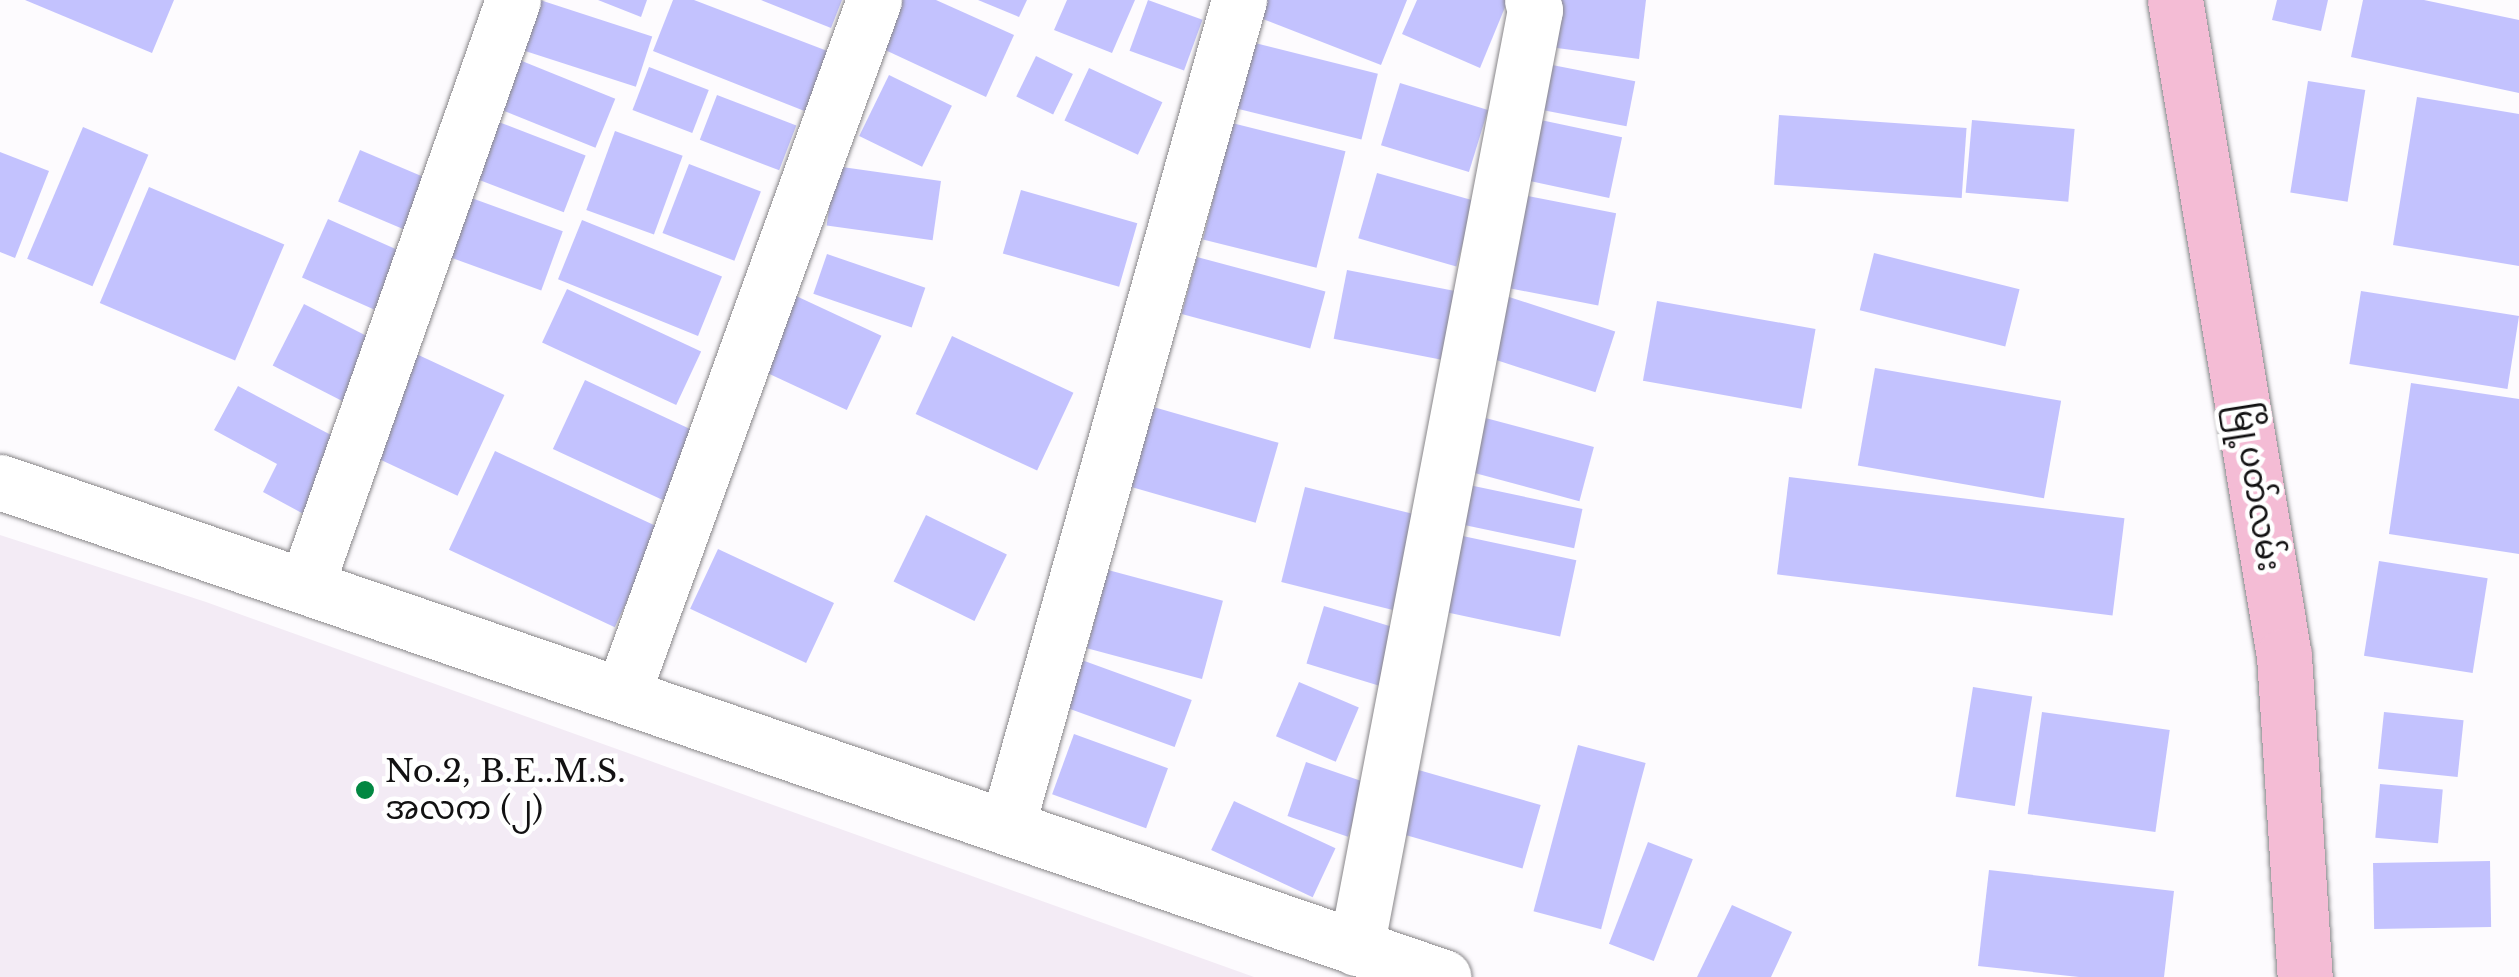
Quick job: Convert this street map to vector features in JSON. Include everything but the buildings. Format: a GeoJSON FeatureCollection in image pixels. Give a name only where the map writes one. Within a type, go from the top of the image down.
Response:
{"type":"FeatureCollection","features":[{"type":"Feature","properties":{"kind":"main road","name":"မြို့ပတ်လမ်း"},"geometry":{"type":"LineString","coordinates":[[2175,0],[2284,656],[2304,977]]}},
{"type":"Feature","properties":{"kind":"street"},"geometry":{"type":"LineString","coordinates":[[307,583],[513,0]]}},
{"type":"Feature","properties":{"kind":"street"},"geometry":{"type":"LineString","coordinates":[[622,695],[874,0]]}},
{"type":"Feature","properties":{"kind":"street"},"geometry":{"type":"LineString","coordinates":[[1008,823],[1239,0]]}},
{"type":"Feature","properties":{"kind":"street"},"geometry":{"type":"LineString","coordinates":[[1356,948],[1536,10],[1532,0]]}},
{"type":"Feature","properties":{"kind":"street"},"geometry":{"type":"LineString","coordinates":[[0,482],[1008,823],[1443,977]]}},
{"type":"Feature","properties":{"kind":"shaded area","name":"No.2, B.E..M.S. အလက (၂)"},"geometry":{"type":"Polygon","coordinates":[[[0,535],[206,602],[1254,977],[0,977],[0,535]]]}},
{"type":"Feature","properties":{"kind":"place","name":"No.2, B.E..M.S. အလက (၂)"},"geometry":{"type":"Point","coordinates":[365,790]}}]}
